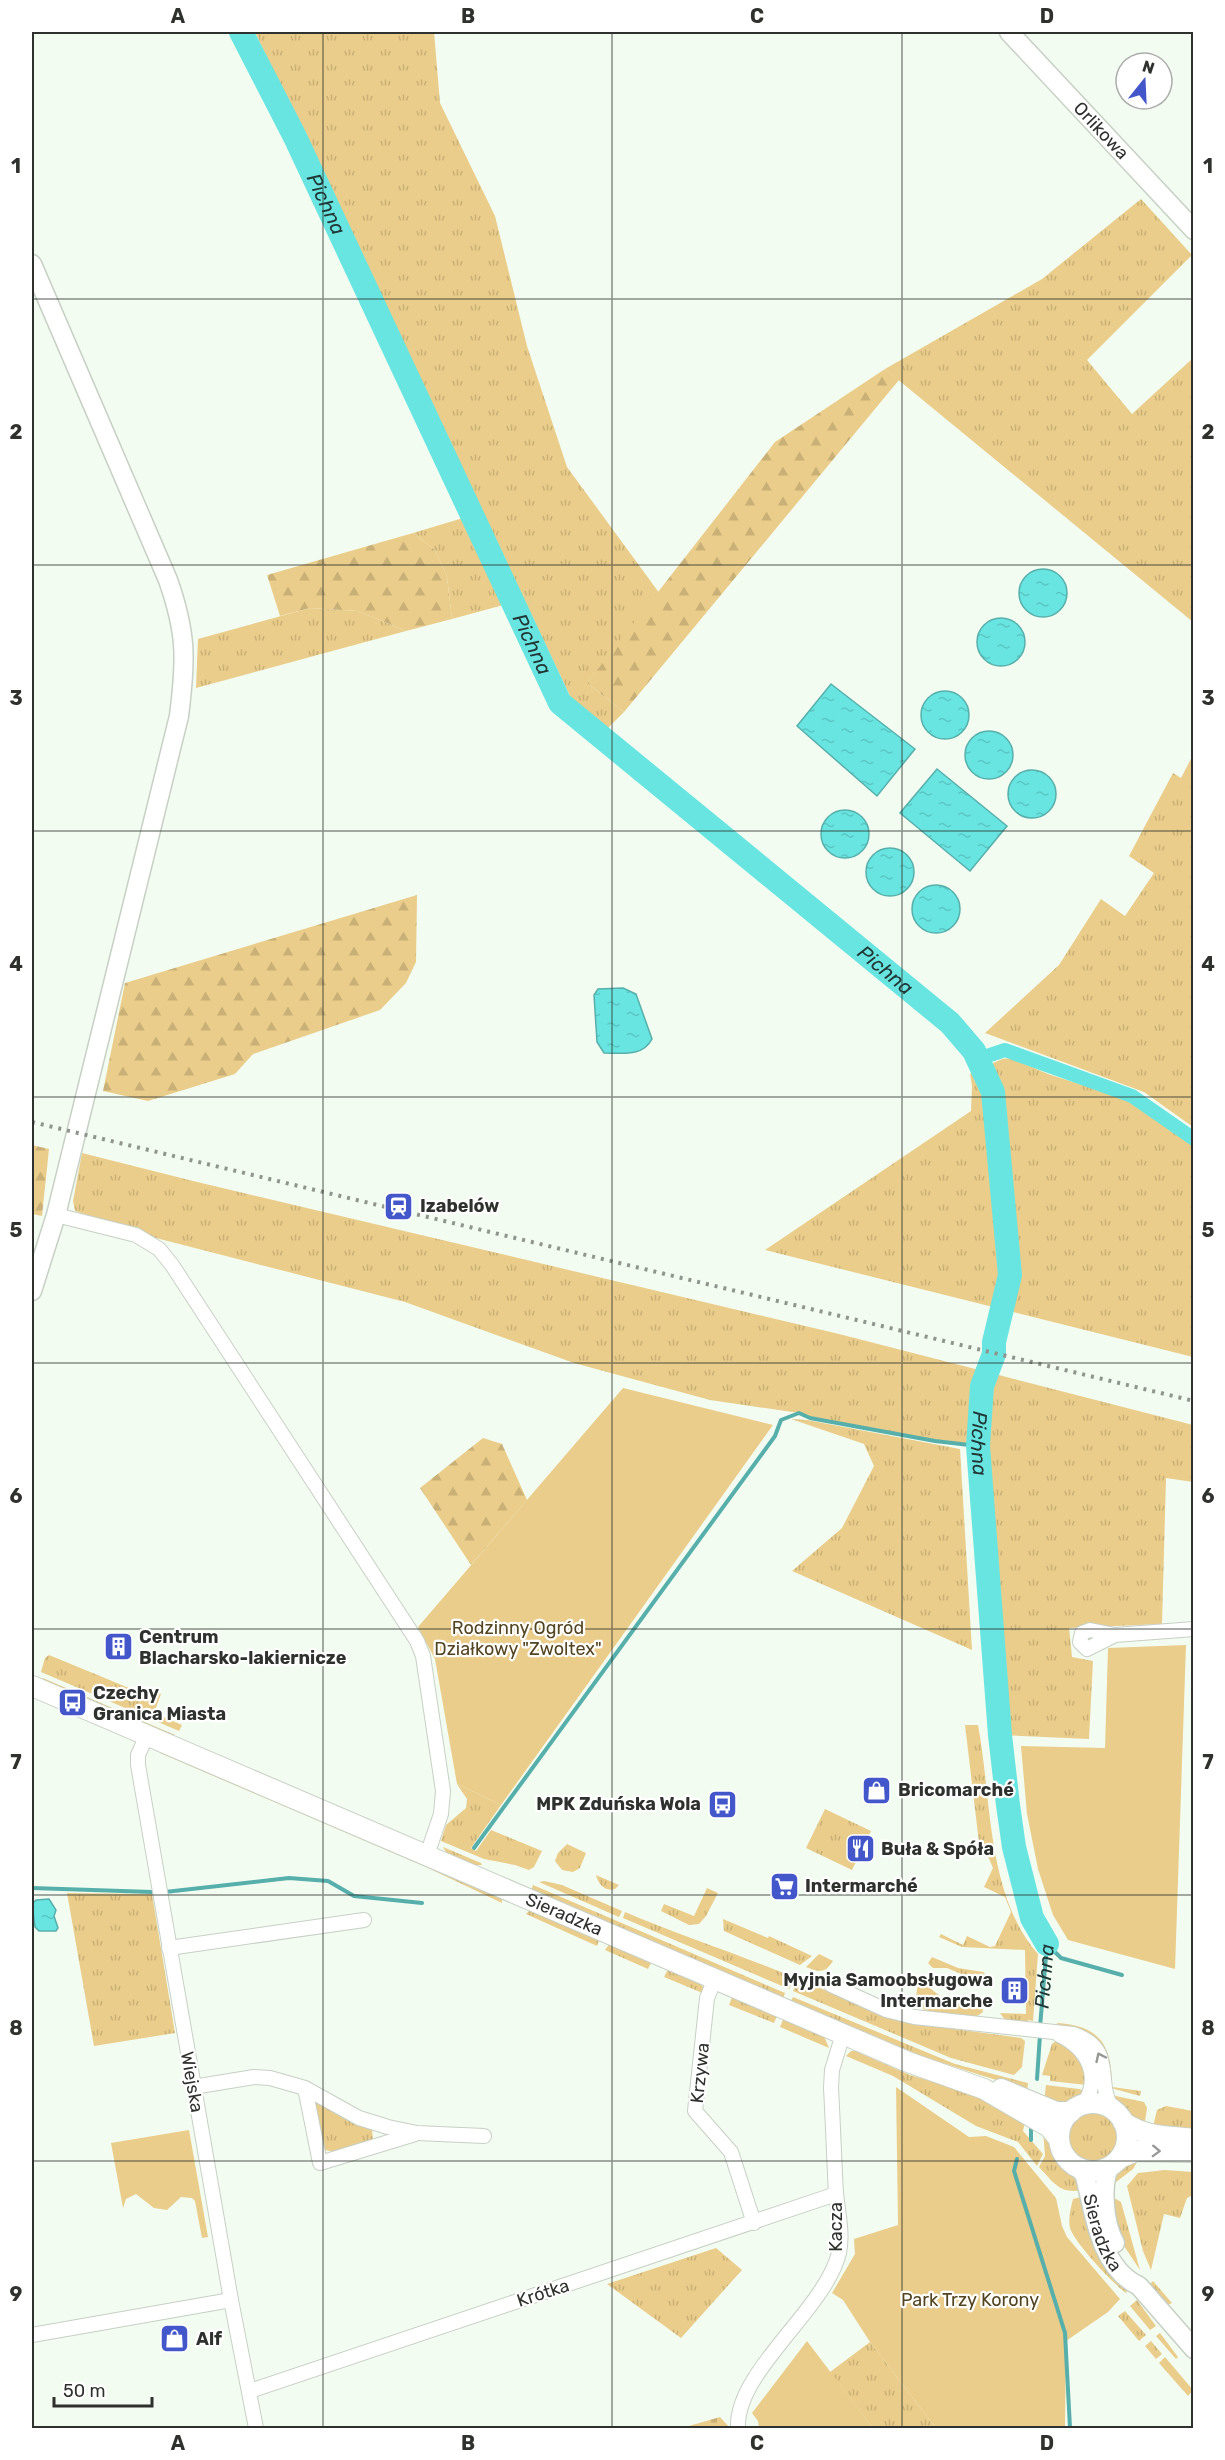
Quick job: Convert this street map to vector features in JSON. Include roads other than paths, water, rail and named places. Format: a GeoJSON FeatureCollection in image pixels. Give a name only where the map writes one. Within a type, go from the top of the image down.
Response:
{"type":"FeatureCollection","features":[{"type":"Feature","properties":{"kind":"main road","name":"Sieradzka"},"geometry":{"type":"LineString","coordinates":[[32,1686],[843,2034],[984,2089],[1049,2127],[1059,2139]]}},
{"type":"Feature","properties":{"kind":"main road","name":"Sieradzka"},"geometry":{"type":"LineString","coordinates":[[984,2089],[997,2088],[1017,2094],[1056,2112],[1076,2109]]}},
{"type":"Feature","properties":{"kind":"main road"},"geometry":{"type":"LineString","coordinates":[[1194,2139],[1137,2131],[1098,2104],[1076,2109],[1062,2124],[1059,2139],[1065,2157],[1080,2169],[1092,2171],[1137,2151],[1194,2152]]}},
{"type":"Feature","properties":{"kind":"main road"},"geometry":{"type":"LineString","coordinates":[[1115,2162],[1124,2151],[1127,2136],[1118,2116]]}},
{"type":"Feature","properties":{"kind":"street","name":"Orlikowa"},"geometry":{"type":"LineString","coordinates":[[1009,32],[1194,230]]}},
{"type":"Feature","properties":{"kind":"street"},"geometry":{"type":"LineString","coordinates":[[32,264],[168,580],[179,612],[184,636],[185,661],[179,716],[56,1215],[32,1291]]}},
{"type":"Feature","properties":{"kind":"street"},"geometry":{"type":"LineString","coordinates":[[56,1215],[136,1235],[159,1249],[172,1265],[417,1641],[423,1656],[443,1787],[441,1814],[427,1855]]}},
{"type":"Feature","properties":{"kind":"street"},"geometry":{"type":"LineString","coordinates":[[1115,1635],[1194,1629]]}},
{"type":"Feature","properties":{"kind":"street","name":"Wiejska"},"geometry":{"type":"LineString","coordinates":[[147,1735],[138,1755],[138,1765],[193,2087],[256,2428]]}},
{"type":"Feature","properties":{"kind":"street"},"geometry":{"type":"LineString","coordinates":[[169,1948],[364,1920]]}},
{"type":"Feature","properties":{"kind":"street","name":"Krzywa"},"geometry":{"type":"LineString","coordinates":[[715,1979],[707,1998],[695,2110],[730,2152],[754,2223]]}},
{"type":"Feature","properties":{"kind":"street"},"geometry":{"type":"LineString","coordinates":[[831,1984],[886,2010],[902,2014],[1083,2037],[1096,2049],[1104,2064],[1106,2100],[1118,2116]]}},
{"type":"Feature","properties":{"kind":"street"},"geometry":{"type":"LineString","coordinates":[[1054,2033],[1079,2048],[1090,2066],[1092,2089],[1076,2109]]}},
{"type":"Feature","properties":{"kind":"street","name":"Kacza"},"geometry":{"type":"LineString","coordinates":[[738,2428],[739,2411],[745,2396],[814,2300],[839,2251],[840,2234],[831,2088],[832,2070],[843,2034]]}},
{"type":"Feature","properties":{"kind":"street"},"geometry":{"type":"LineString","coordinates":[[193,2087],[254,2078],[270,2078],[305,2088],[359,2118],[417,2133],[484,2136]]}},
{"type":"Feature","properties":{"kind":"street"},"geometry":{"type":"LineString","coordinates":[[305,2088],[320,2163],[417,2133]]}},
{"type":"Feature","properties":{"kind":"street","name":"Sieradzka"},"geometry":{"type":"LineString","coordinates":[[1115,2162],[1105,2183],[1107,2218],[1112,2239],[1136,2274],[1139,2286]]}},
{"type":"Feature","properties":{"kind":"street","name":"Sieradzka"},"geometry":{"type":"LineString","coordinates":[[1080,2169],[1087,2185],[1095,2222],[1107,2251],[1127,2281],[1139,2286],[1194,2349]]}},
{"type":"Feature","properties":{"kind":"street","name":"Krótka"},"geometry":{"type":"LineString","coordinates":[[250,2391],[836,2194]]}},
{"type":"Feature","properties":{"kind":"street"},"geometry":{"type":"LineString","coordinates":[[32,2335],[231,2300]]}},
{"type":"Feature","properties":{"kind":"water"},"geometry":{"type":"Polygon","coordinates":[[[1043,569],[1060,576],[1067,593],[1060,610],[1043,617],[1026,610],[1019,593],[1026,576],[1043,569]]]}},
{"type":"Feature","properties":{"kind":"water"},"geometry":{"type":"Polygon","coordinates":[[[1001,618],[1018,625],[1025,642],[1018,659],[1001,666],[984,659],[977,642],[984,625],[1001,618]]]}},
{"type":"Feature","properties":{"kind":"water"},"geometry":{"type":"Polygon","coordinates":[[[831,684],[915,749],[877,796],[797,726],[831,684]]]}},
{"type":"Feature","properties":{"kind":"water"},"geometry":{"type":"Polygon","coordinates":[[[945,691],[962,698],[969,715],[962,732],[945,739],[928,732],[921,715],[928,698],[945,691]]]}},
{"type":"Feature","properties":{"kind":"water"},"geometry":{"type":"Polygon","coordinates":[[[989,731],[1006,738],[1013,755],[1006,772],[989,779],[972,772],[965,755],[972,738],[989,731]]]}},
{"type":"Feature","properties":{"kind":"water"},"geometry":{"type":"Polygon","coordinates":[[[937,769],[1007,826],[970,871],[900,813],[937,769]]]}},
{"type":"Feature","properties":{"kind":"water"},"geometry":{"type":"Polygon","coordinates":[[[1032,770],[1049,777],[1056,794],[1049,811],[1032,818],[1015,811],[1008,794],[1015,777],[1032,770]]]}},
{"type":"Feature","properties":{"kind":"water"},"geometry":{"type":"Polygon","coordinates":[[[845,810],[862,817],[869,834],[862,851],[845,858],[828,851],[821,834],[828,817],[845,810]]]}},
{"type":"Feature","properties":{"kind":"water"},"geometry":{"type":"Polygon","coordinates":[[[890,848],[907,855],[914,872],[907,889],[890,896],[873,889],[866,872],[873,855],[890,848]]]}},
{"type":"Feature","properties":{"kind":"water"},"geometry":{"type":"Polygon","coordinates":[[[936,885],[953,892],[960,909],[953,926],[936,933],[919,926],[912,909],[919,892],[936,885]]]}},
{"type":"Feature","properties":{"kind":"water"},"geometry":{"type":"Polygon","coordinates":[[[623,988],[636,994],[652,1039],[648,1045],[638,1051],[604,1053],[597,1042],[594,995],[598,989],[623,988]]]}},
{"type":"Feature","properties":{"kind":"water"},"geometry":{"type":"Polygon","coordinates":[[[49,1899],[56,1910],[54,1916],[58,1928],[56,1931],[39,1931],[35,1927],[32,1904],[36,1900],[49,1899]]]}},
{"type":"Feature","properties":{"kind":"waterway","name":"Pichna"},"geometry":{"type":"LineString","coordinates":[[241,32],[295,137],[560,703],[950,1023],[974,1051],[993,1092],[1010,1275],[994,1342],[994,1354],[982,1386],[978,1446],[1000,1735],[1008,1805],[1014,1847],[1032,1918],[1047,1944]]}},
{"type":"Feature","properties":{"kind":"waterway"},"geometry":{"type":"LineString","coordinates":[[978,1059],[1005,1050],[1132,1096],[1194,1139]]}},
{"type":"Feature","properties":{"kind":"waterway"},"geometry":{"type":"LineString","coordinates":[[474,1848],[775,1436],[781,1420],[799,1413],[810,1418],[935,1441],[978,1446]]}},
{"type":"Feature","properties":{"kind":"waterway"},"geometry":{"type":"LineString","coordinates":[[165,1892],[289,1878],[328,1881],[354,1896],[422,1903]]}},
{"type":"Feature","properties":{"kind":"waterway"},"geometry":{"type":"LineString","coordinates":[[32,1888],[152,1892]]}},
{"type":"Feature","properties":{"kind":"waterway"},"geometry":{"type":"LineString","coordinates":[[1047,1944],[1061,1958],[1122,1975]]}},
{"type":"Feature","properties":{"kind":"waterway","name":"Pichna"},"geometry":{"type":"LineString","coordinates":[[1040,2027],[1047,1944]]}},
{"type":"Feature","properties":{"kind":"waterway","name":"Pichna"},"geometry":{"type":"LineString","coordinates":[[1037,2079],[1040,2035]]}},
{"type":"Feature","properties":{"kind":"waterway","name":"Pichna"},"geometry":{"type":"LineString","coordinates":[[1031,2129],[1031,2140]]}},
{"type":"Feature","properties":{"kind":"waterway","name":"Pichna"},"geometry":{"type":"LineString","coordinates":[[1017,2159],[1014,2171],[1065,2333],[1070,2428]]}},
{"type":"Feature","properties":{"kind":"railway"},"geometry":{"type":"LineString","coordinates":[[32,1122],[1194,1401]]}},
{"type":"Feature","properties":{"kind":"place","name":"Izabelów"},"geometry":{"type":"Point","coordinates":[399,1206]}},
{"type":"Feature","properties":{"kind":"place","name":"Centrum Blacharsko-lakiernicze"},"geometry":{"type":"Point","coordinates":[118,1647]}},
{"type":"Feature","properties":{"kind":"place","name":"Czechy Granica Miasta"},"geometry":{"type":"Point","coordinates":[72,1703]}},
{"type":"Feature","properties":{"kind":"place","name":"Bricomarché"},"geometry":{"type":"Point","coordinates":[877,1790]}},
{"type":"Feature","properties":{"kind":"place","name":"MPK Zduńska Wola"},"geometry":{"type":"Point","coordinates":[722,1804]}},
{"type":"Feature","properties":{"kind":"place","name":"Buła & Spóła"},"geometry":{"type":"Point","coordinates":[860,1849]}},
{"type":"Feature","properties":{"kind":"place","name":"Intermarché"},"geometry":{"type":"Point","coordinates":[784,1886]}},
{"type":"Feature","properties":{"kind":"place","name":"Myjnia Samoobsługowa Intermarche"},"geometry":{"type":"Point","coordinates":[1014,1990]}},
{"type":"Feature","properties":{"kind":"place","name":"Alf"},"geometry":{"type":"Point","coordinates":[175,2339]}},
{"type":"Feature","properties":{"kind":"park label","name":"Rodzinny Ogród Działkowy \"Zwoltex\""},"geometry":{"type":"Point","coordinates":[518,1638]}},
{"type":"Feature","properties":{"kind":"park label","name":"Park Trzy Korony"},"geometry":{"type":"Point","coordinates":[970,2300]}}]}
